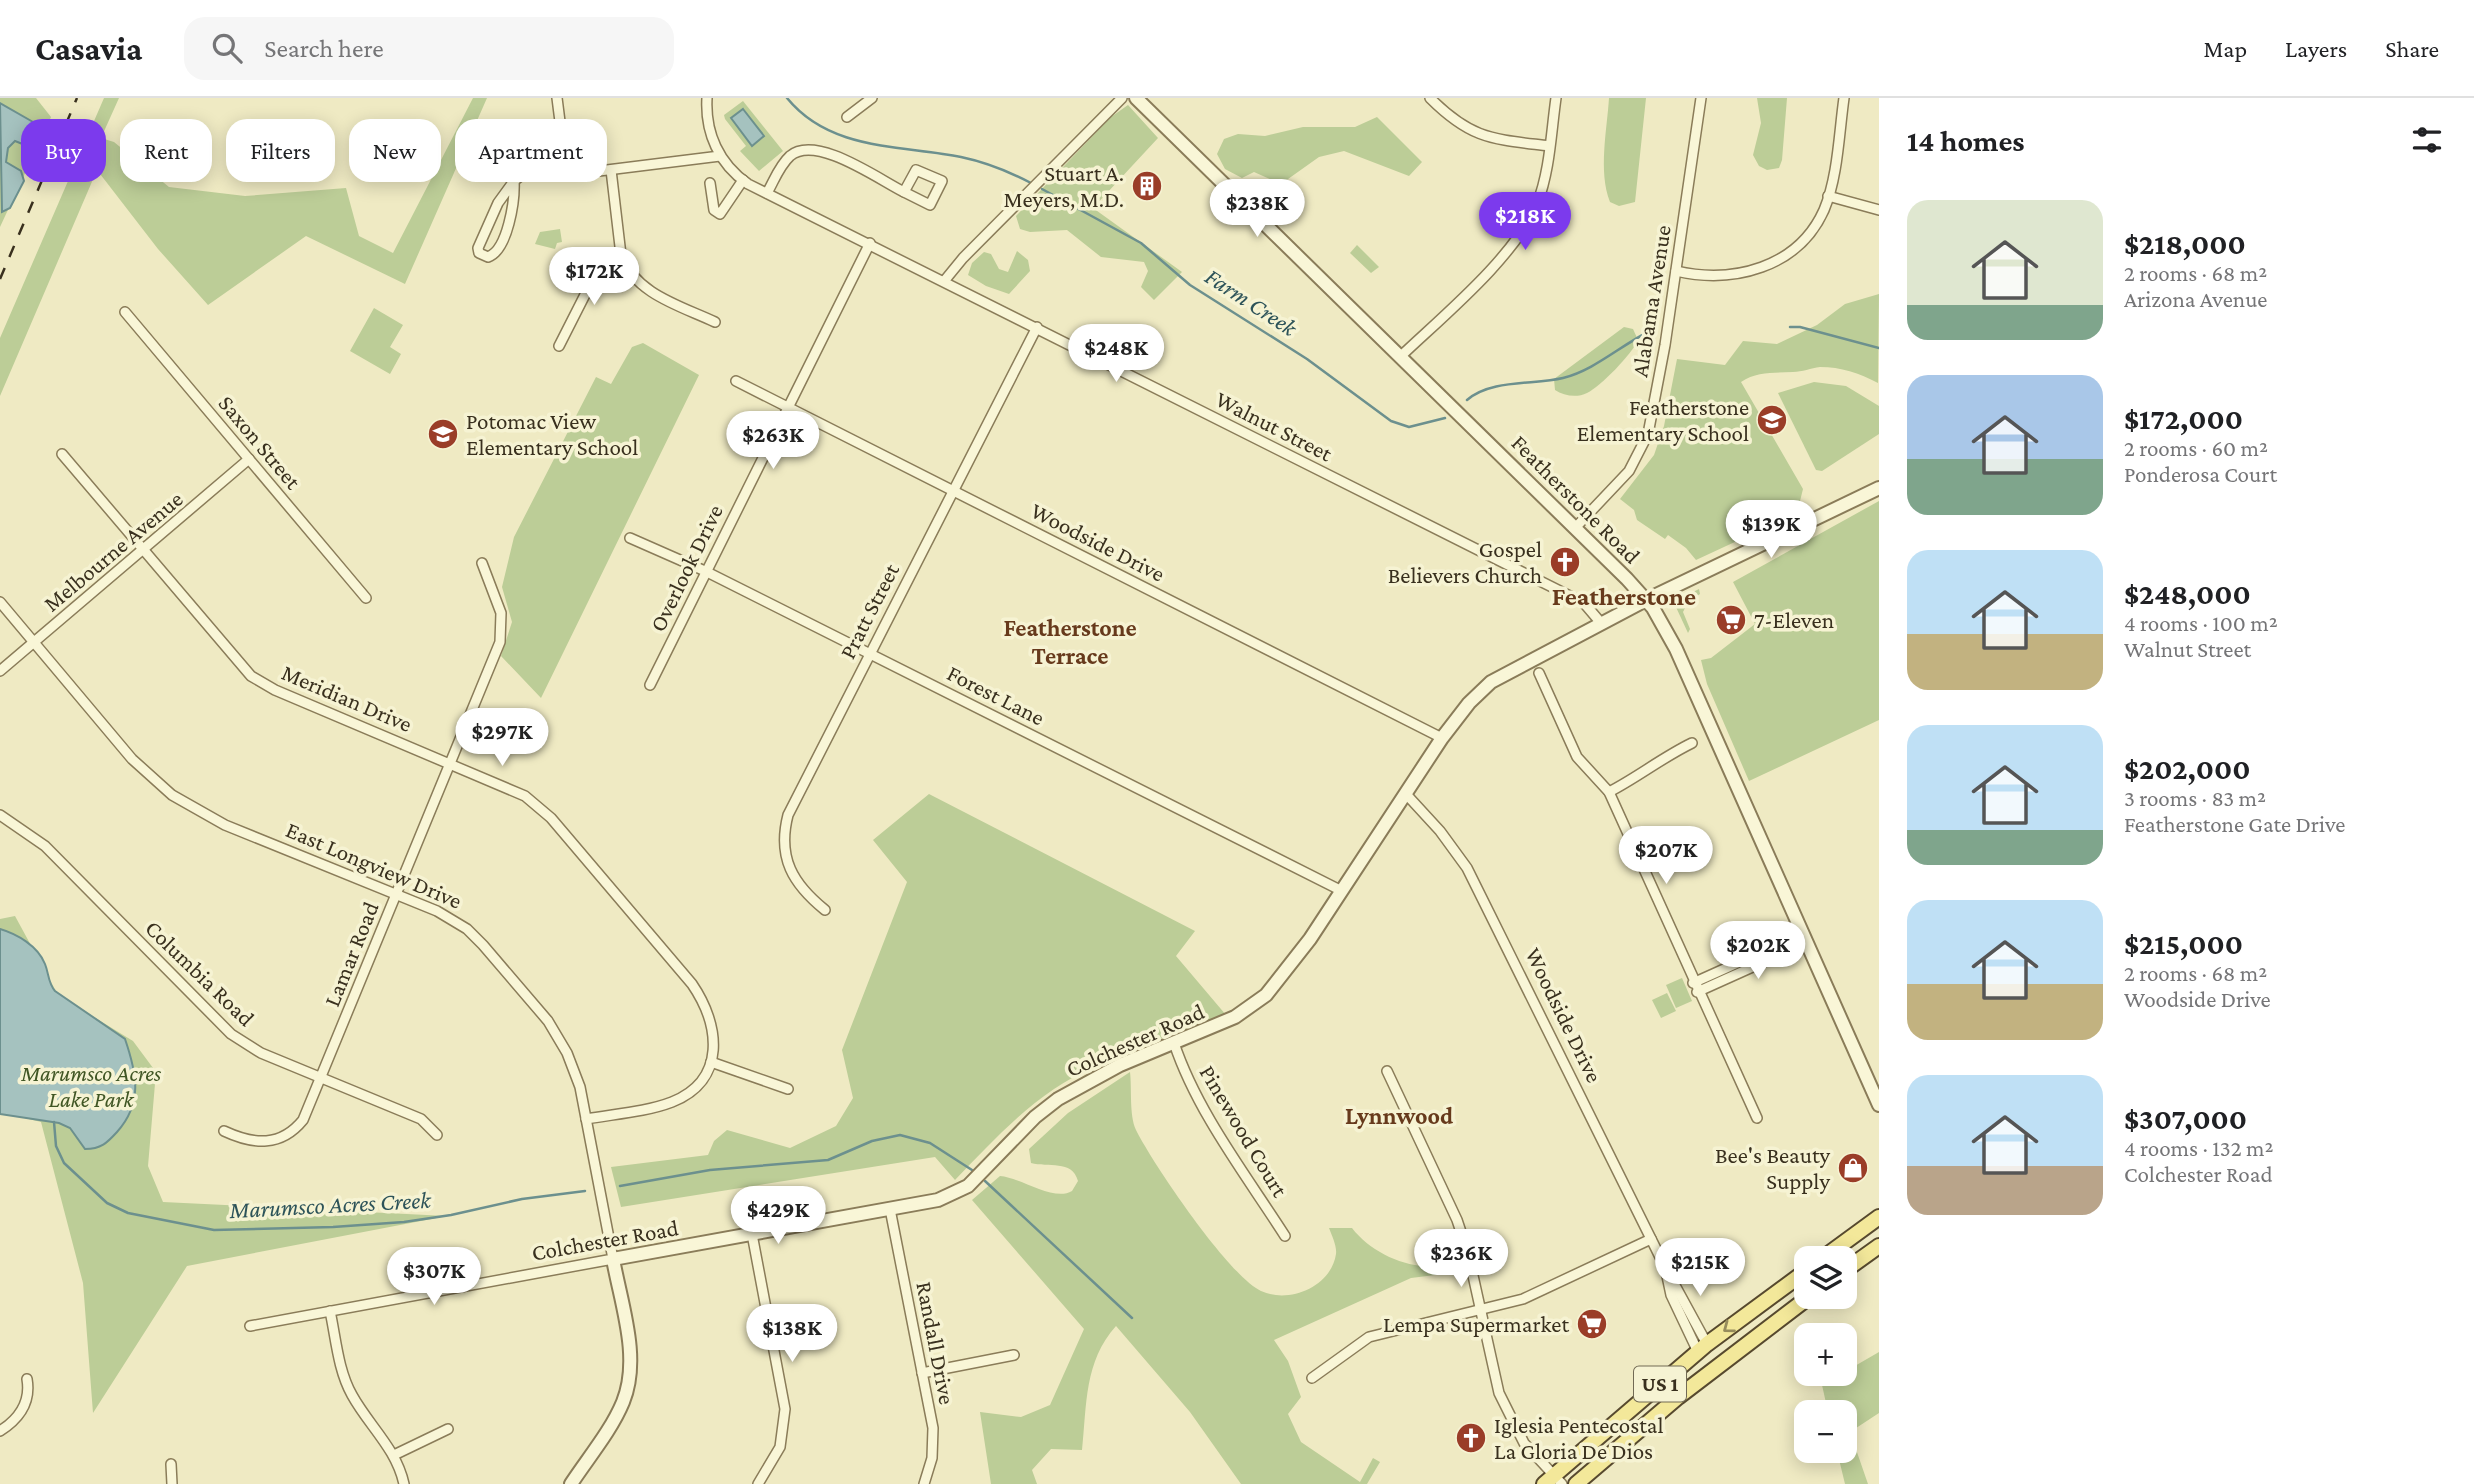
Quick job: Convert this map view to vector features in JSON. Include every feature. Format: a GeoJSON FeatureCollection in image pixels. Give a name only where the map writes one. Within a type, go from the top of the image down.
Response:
{"type":"FeatureCollection","features":[{"type":"Feature","properties":{"kind":"main road"},"geometry":{"type":"LineString","coordinates":[[1839,1246],[1879,1217]]}},
{"type":"Feature","properties":{"kind":"main road"},"geometry":{"type":"LineString","coordinates":[[1857,1262],[1879,1246]]}},
{"type":"Feature","properties":{"kind":"main road","name":"US 1"},"geometry":{"type":"LineString","coordinates":[[1553,1481],[1703,1348],[1794,1280]]}},
{"type":"Feature","properties":{"kind":"main road","name":"US 1"},"geometry":{"type":"LineString","coordinates":[[1576,1484],[1678,1397],[1794,1308]]}},
{"type":"Feature","properties":{"kind":"main road"},"geometry":{"type":"LineString","coordinates":[[1678,1397],[1702,1363],[1703,1348]]}},
{"type":"Feature","properties":{"kind":"street"},"geometry":{"type":"LineString","coordinates":[[557,98],[560,119]]}},
{"type":"Feature","properties":{"kind":"street","name":"Walnut Street"},"geometry":{"type":"LineString","coordinates":[[707,98],[710,132],[720,156],[743,180],[1584,603],[1601,623]]}},
{"type":"Feature","properties":{"kind":"street"},"geometry":{"type":"LineString","coordinates":[[847,117],[872,98]]}},
{"type":"Feature","properties":{"kind":"street"},"geometry":{"type":"LineString","coordinates":[[945,280],[963,258],[1122,98]]}},
{"type":"Feature","properties":{"kind":"street","name":"Featherstone Road"},"geometry":{"type":"LineString","coordinates":[[1136,98],[1576,527],[1647,600],[1676,649],[1879,1105]]}},
{"type":"Feature","properties":{"kind":"street"},"geometry":{"type":"LineString","coordinates":[[1430,98],[1453,120],[1472,132],[1491,138],[1549,146]]}},
{"type":"Feature","properties":{"kind":"street"},"geometry":{"type":"LineString","coordinates":[[1401,356],[1517,237],[1536,205],[1556,98]]}},
{"type":"Feature","properties":{"kind":"street","name":"Alabama Avenue"},"geometry":{"type":"LineString","coordinates":[[1576,527],[1629,471],[1648,434],[1676,271],[1701,98]]}},
{"type":"Feature","properties":{"kind":"street"},"geometry":{"type":"LineString","coordinates":[[1676,271],[1724,276],[1772,264],[1808,236],[1828,196],[1844,98]]}},
{"type":"Feature","properties":{"kind":"street"},"geometry":{"type":"LineString","coordinates":[[768,193],[787,159],[797,152],[811,149],[825,152],[904,192]]}},
{"type":"Feature","properties":{"kind":"street"},"geometry":{"type":"LineString","coordinates":[[607,170],[720,156]]}},
{"type":"Feature","properties":{"kind":"street"},"geometry":{"type":"LineString","coordinates":[[611,170],[621,257],[640,284],[715,322]]}},
{"type":"Feature","properties":{"kind":"street"},"geometry":{"type":"LineString","coordinates":[[710,183],[713,210],[720,214],[743,180]]}},
{"type":"Feature","properties":{"kind":"street"},"geometry":{"type":"LineString","coordinates":[[514,181],[513,212],[500,243],[492,257],[482,255],[478,248],[498,202],[514,181]]}},
{"type":"Feature","properties":{"kind":"street"},"geometry":{"type":"LineString","coordinates":[[1828,196],[1879,210]]}},
{"type":"Feature","properties":{"kind":"street","name":"Overlook Drive"},"geometry":{"type":"LineString","coordinates":[[650,685],[870,243]]}},
{"type":"Feature","properties":{"kind":"street"},"geometry":{"type":"LineString","coordinates":[[559,346],[590,282],[603,267],[621,257]]}},
{"type":"Feature","properties":{"kind":"street","name":"Saxon Street"},"geometry":{"type":"LineString","coordinates":[[125,312],[366,598]]}},
{"type":"Feature","properties":{"kind":"street","name":"Pratt Street"},"geometry":{"type":"LineString","coordinates":[[825,910],[793,878],[784,854],[788,815],[1037,327]]}},
{"type":"Feature","properties":{"kind":"street","name":"Woodside Drive"},"geometry":{"type":"LineString","coordinates":[[736,381],[1442,738]]}},
{"type":"Feature","properties":{"kind":"street","name":"Meridian Drive"},"geometry":{"type":"LineString","coordinates":[[62,454],[251,676],[275,690],[516,790],[551,818],[701,997],[713,1029],[711,1062]]}},
{"type":"Feature","properties":{"kind":"street","name":"Melbourne Avenue"},"geometry":{"type":"LineString","coordinates":[[0,670],[249,459]]}},
{"type":"Feature","properties":{"kind":"street","name":"Colchester Road"},"geometry":{"type":"LineString","coordinates":[[250,1326],[938,1200],[960,1191],[1035,1117],[1058,1099],[1101,1074],[1235,1017],[1266,995],[1310,939],[1442,738],[1469,703],[1491,682],[1647,600],[1879,488]]}},
{"type":"Feature","properties":{"kind":"street","name":"Forest Lane"},"geometry":{"type":"LineString","coordinates":[[630,538],[705,571],[1342,891]]}},
{"type":"Feature","properties":{"kind":"street","name":"Lamar Road"},"geometry":{"type":"LineString","coordinates":[[224,1131],[239,1138],[262,1142],[288,1134],[303,1120],[502,632],[500,607],[482,563]]}},
{"type":"Feature","properties":{"kind":"street","name":"East Longview Drive"},"geometry":{"type":"LineString","coordinates":[[0,603],[132,759],[172,795],[225,825],[443,914],[467,929],[548,1021],[567,1053],[580,1087],[630,1355],[628,1386],[616,1415],[571,1484]]}},
{"type":"Feature","properties":{"kind":"street"},"geometry":{"type":"LineString","coordinates":[[1539,673],[1577,757],[1609,792],[1695,987],[1757,1118]]}},
{"type":"Feature","properties":{"kind":"street"},"geometry":{"type":"LineString","coordinates":[[1609,792],[1640,776],[1664,757],[1692,743]]}},
{"type":"Feature","properties":{"kind":"street","name":"Woodside Drive"},"geometry":{"type":"LineString","coordinates":[[1406,794],[1440,831],[1468,868],[1703,1348]]}},
{"type":"Feature","properties":{"kind":"street","name":"Columbia Road"},"geometry":{"type":"LineString","coordinates":[[0,815],[45,846],[231,1034],[261,1053],[421,1119],[437,1135]]}},
{"type":"Feature","properties":{"kind":"street"},"geometry":{"type":"LineString","coordinates":[[1695,987],[1804,939]]}},
{"type":"Feature","properties":{"kind":"street","name":"Pinewood Court"},"geometry":{"type":"LineString","coordinates":[[1174,1042],[1189,1082],[1285,1236]]}},
{"type":"Feature","properties":{"kind":"street"},"geometry":{"type":"LineString","coordinates":[[586,1119],[675,1101],[694,1087],[711,1062],[788,1089]]}},
{"type":"Feature","properties":{"kind":"street"},"geometry":{"type":"LineString","coordinates":[[1387,1071],[1457,1220],[1468,1253],[1499,1394],[1524,1443],[1553,1481]]}},
{"type":"Feature","properties":{"kind":"street","name":"Randall Drive"},"geometry":{"type":"LineString","coordinates":[[890,1209],[933,1444],[924,1484]]}},
{"type":"Feature","properties":{"kind":"street"},"geometry":{"type":"LineString","coordinates":[[752,1234],[785,1409],[780,1447],[758,1484]]}},
{"type":"Feature","properties":{"kind":"street"},"geometry":{"type":"LineString","coordinates":[[1312,1378],[1369,1337],[1537,1294],[1651,1239]]}},
{"type":"Feature","properties":{"kind":"street"},"geometry":{"type":"LineString","coordinates":[[330,1311],[340,1362],[350,1392],[394,1455],[404,1484]]}},
{"type":"Feature","properties":{"kind":"street"},"geometry":{"type":"LineString","coordinates":[[922,1373],[1014,1355]]}},
{"type":"Feature","properties":{"kind":"street"},"geometry":{"type":"LineString","coordinates":[[0,1431],[13,1422],[26,1403],[29,1392],[27,1380]]}},
{"type":"Feature","properties":{"kind":"street"},"geometry":{"type":"LineString","coordinates":[[394,1455],[448,1429]]}},
{"type":"Feature","properties":{"kind":"street"},"geometry":{"type":"LineString","coordinates":[[171,1464],[172,1484]]}},
{"type":"Feature","properties":{"kind":"green space"},"geometry":{"type":"Polygon","coordinates":[[[0,98],[36,98],[51,117],[21,119],[21,182],[0,227],[0,98]]]}},
{"type":"Feature","properties":{"kind":"green space"},"geometry":{"type":"Polygon","coordinates":[[[104,98],[119,98],[106,127],[106,119],[95,119],[104,98]]]}},
{"type":"Feature","properties":{"kind":"green space"},"geometry":{"type":"Polygon","coordinates":[[[473,98],[487,98],[478,119],[462,119],[473,98]]]}},
{"type":"Feature","properties":{"kind":"green space"},"geometry":{"type":"Polygon","coordinates":[[[1609,98],[1646,98],[1635,202],[1619,206],[1610,202],[1604,177],[1609,98]]]}},
{"type":"Feature","properties":{"kind":"green space"},"geometry":{"type":"Polygon","coordinates":[[[1757,98],[1787,98],[1779,168],[1767,170],[1759,166],[1753,155],[1761,123],[1757,98]]]}},
{"type":"Feature","properties":{"kind":"green space"},"geometry":{"type":"Polygon","coordinates":[[[743,101],[783,151],[759,171],[740,151],[746,146],[724,115],[743,101]]]}},
{"type":"Feature","properties":{"kind":"green space"},"geometry":{"type":"Polygon","coordinates":[[[1128,105],[1158,138],[1093,208],[1182,272],[1154,300],[1141,287],[1148,271],[1144,262],[1101,257],[1067,230],[1030,232],[1020,229],[1016,216],[1111,117],[1128,105]]]}},
{"type":"Feature","properties":{"kind":"green space"},"geometry":{"type":"Polygon","coordinates":[[[1377,117],[1422,162],[1409,176],[1344,151],[1319,157],[1281,184],[1254,172],[1242,178],[1225,169],[1217,154],[1224,139],[1238,134],[1265,136],[1303,127],[1355,127],[1377,117]]]}},
{"type":"Feature","properties":{"kind":"green space"},"geometry":{"type":"Polygon","coordinates":[[[455,133],[455,171],[405,284],[306,236],[208,305],[158,249],[106,182],[106,140],[120,147],[120,182],[163,182],[169,187],[245,196],[346,188],[359,236],[393,253],[430,182],[441,182],[441,160],[455,133]]]}},
{"type":"Feature","properties":{"kind":"green space"},"geometry":{"type":"Polygon","coordinates":[[[68,182],[92,182],[0,396],[0,338],[68,182]]]}},
{"type":"Feature","properties":{"kind":"green space"},"geometry":{"type":"Polygon","coordinates":[[[560,229],[562,242],[557,243],[555,249],[535,244],[540,232],[560,229]]]}},
{"type":"Feature","properties":{"kind":"green space"},"geometry":{"type":"Polygon","coordinates":[[[1357,245],[1379,267],[1371,273],[1350,253],[1357,245]]]}},
{"type":"Feature","properties":{"kind":"green space"},"geometry":{"type":"Polygon","coordinates":[[[1017,251],[1028,260],[1030,271],[1009,294],[986,286],[968,275],[972,263],[984,252],[991,254],[999,269],[1008,272],[1017,251]]]}},
{"type":"Feature","properties":{"kind":"green space","name":"Featherstone Elementary School"},"geometry":{"type":"Polygon","coordinates":[[[1879,294],[1878,383],[1850,371],[1820,367],[1796,372],[1759,374],[1741,382],[1803,489],[1798,509],[1782,520],[1696,560],[1686,548],[1668,535],[1665,539],[1637,520],[1634,510],[1620,499],[1654,455],[1664,426],[1677,359],[1725,365],[1743,341],[1777,344],[1817,325],[1845,304],[1879,294]]]}},
{"type":"Feature","properties":{"kind":"green space"},"geometry":{"type":"Polygon","coordinates":[[[374,308],[403,325],[390,347],[401,354],[390,374],[350,351],[374,308]]]}},
{"type":"Feature","properties":{"kind":"green space"},"geometry":{"type":"Polygon","coordinates":[[[1624,327],[1633,329],[1638,340],[1608,377],[1583,395],[1571,396],[1555,390],[1554,379],[1624,327]]]}},
{"type":"Feature","properties":{"kind":"green space"},"geometry":{"type":"Polygon","coordinates":[[[643,343],[699,375],[541,698],[501,656],[512,622],[502,587],[514,537],[596,377],[611,384],[632,347],[643,343]]]}},
{"type":"Feature","properties":{"kind":"green space"},"geometry":{"type":"Polygon","coordinates":[[[1814,382],[1846,386],[1879,406],[1879,434],[1822,471],[1816,470],[1778,393],[1814,382]]]}},
{"type":"Feature","properties":{"kind":"green space"},"geometry":{"type":"Polygon","coordinates":[[[1879,501],[1879,720],[1749,781],[1707,684],[1701,660],[1711,658],[1755,624],[1733,582],[1879,501]]]}},
{"type":"Feature","properties":{"kind":"green space"},"geometry":{"type":"Polygon","coordinates":[[[1699,589],[1700,594],[1688,602],[1683,612],[1690,629],[1688,633],[1675,605],[1679,599],[1699,589]]]}},
{"type":"Feature","properties":{"kind":"green space"},"geometry":{"type":"Polygon","coordinates":[[[929,794],[1195,931],[1176,956],[1226,1015],[1094,1066],[1054,1089],[1027,1109],[955,1180],[935,1157],[621,1207],[611,1167],[708,1155],[714,1141],[727,1130],[790,1148],[836,1126],[853,1098],[842,1050],[907,882],[873,840],[929,794]]]}},
{"type":"Feature","properties":{"kind":"green space","name":"Marumsco Acres Lake Park"},"geometry":{"type":"Polygon","coordinates":[[[15,916],[58,995],[133,1041],[156,1072],[148,1166],[163,1202],[447,1216],[187,1266],[93,1413],[83,1283],[41,1122],[0,1112],[0,919],[15,916]]]}},
{"type":"Feature","properties":{"kind":"green space"},"geometry":{"type":"Polygon","coordinates":[[[1682,978],[1692,1001],[1676,1008],[1666,985],[1682,978]]]}},
{"type":"Feature","properties":{"kind":"green space"},"geometry":{"type":"Polygon","coordinates":[[[1667,993],[1676,1011],[1661,1018],[1652,1000],[1667,993]]]}},
{"type":"Feature","properties":{"kind":"green space"},"geometry":{"type":"Polygon","coordinates":[[[1130,1072],[1132,1117],[1145,1146],[1212,1242],[1247,1281],[1261,1291],[1296,1294],[1317,1284],[1326,1276],[1336,1254],[1329,1228],[1352,1228],[1366,1243],[1404,1263],[1428,1266],[1452,1262],[1451,1273],[1411,1278],[1274,1340],[1288,1361],[1301,1397],[1288,1414],[1301,1442],[1360,1482],[1373,1458],[1380,1462],[1367,1484],[1241,1484],[1190,1412],[1116,1326],[1092,1369],[1082,1450],[1051,1449],[1032,1470],[1037,1484],[991,1484],[980,1412],[1021,1417],[1050,1405],[1084,1329],[972,1200],[1000,1176],[1056,1194],[1072,1191],[1078,1181],[1071,1170],[1031,1163],[1029,1149],[1068,1113],[1130,1072]]]}},
{"type":"Feature","properties":{"kind":"green space"},"geometry":{"type":"Polygon","coordinates":[[[1879,1352],[1879,1413],[1857,1427],[1857,1400],[1825,1400],[1822,1386],[1857,1386],[1857,1365],[1879,1352]]]}},
{"type":"Feature","properties":{"kind":"green space"},"geometry":{"type":"Polygon","coordinates":[[[1857,1452],[1868,1484],[1845,1484],[1840,1463],[1857,1463],[1857,1452]]]}},
{"type":"Feature","properties":{"kind":"water"},"geometry":{"type":"Polygon","coordinates":[[[0,103],[28,119],[21,119],[21,143],[15,141],[8,148],[6,162],[21,171],[21,182],[23,182],[10,208],[2,212],[0,103]]]}},
{"type":"Feature","properties":{"kind":"water"},"geometry":{"type":"Polygon","coordinates":[[[743,109],[764,136],[752,146],[731,118],[743,109]]]}},
{"type":"Feature","properties":{"kind":"water"},"geometry":{"type":"Polygon","coordinates":[[[0,929],[32,946],[42,958],[55,991],[125,1039],[135,1076],[134,1099],[125,1121],[100,1147],[85,1149],[70,1128],[59,1123],[0,1114],[0,929]]]}},
{"type":"Feature","properties":{"kind":"waterway","name":"Farm Creek"},"geometry":{"type":"LineString","coordinates":[[787,98],[804,115],[845,137],[970,159],[1031,183]]}},
{"type":"Feature","properties":{"kind":"waterway","name":"Farm Creek"},"geometry":{"type":"LineString","coordinates":[[1042,189],[1141,243],[1190,285],[1307,359],[1391,421],[1409,427],[1445,418]]}},
{"type":"Feature","properties":{"kind":"waterway","name":"Farm Creek"},"geometry":{"type":"LineString","coordinates":[[1790,327],[1800,327],[1879,348]]}},
{"type":"Feature","properties":{"kind":"waterway","name":"Farm Creek"},"geometry":{"type":"LineString","coordinates":[[1467,400],[1477,393],[1500,386],[1552,380],[1575,374],[1650,331]]}},
{"type":"Feature","properties":{"kind":"waterway","name":"Marumsco Acres Creek"},"geometry":{"type":"LineString","coordinates":[[54,1122],[56,1146],[64,1163],[107,1203],[128,1213],[214,1230],[404,1222],[451,1215],[522,1199],[585,1191]]}},
{"type":"Feature","properties":{"kind":"waterway","name":"Marumsco Acres Creek"},"geometry":{"type":"LineString","coordinates":[[620,1186],[710,1170],[828,1160],[872,1141],[900,1135],[930,1143],[972,1170]]}},
{"type":"Feature","properties":{"kind":"waterway","name":"Marumsco Acres Creek"},"geometry":{"type":"LineString","coordinates":[[985,1181],[1132,1318]]}},
{"type":"Feature","properties":{"kind":"railway"},"geometry":{"type":"LineString","coordinates":[[0,279],[77,98]]}},
{"type":"Feature","properties":{"kind":"place","name":"Stuart A. Meyers, M.D."},"geometry":{"type":"Point","coordinates":[1147,186]}},
{"type":"Feature","properties":{"kind":"place","name":"Featherstone Elementary School"},"geometry":{"type":"Point","coordinates":[1772,420]}},
{"type":"Feature","properties":{"kind":"place","name":"Potomac View Elementary School"},"geometry":{"type":"Point","coordinates":[443,434]}},
{"type":"Feature","properties":{"kind":"place","name":"Gospel Believers Church"},"geometry":{"type":"Point","coordinates":[1565,562]}},
{"type":"Feature","properties":{"kind":"place","name":"7-Eleven"},"geometry":{"type":"Point","coordinates":[1731,620]}},
{"type":"Feature","properties":{"kind":"place","name":"Bee's Beauty Supply"},"geometry":{"type":"Point","coordinates":[1853,1168]}},
{"type":"Feature","properties":{"kind":"place","name":"Lempa Supermarket"},"geometry":{"type":"Point","coordinates":[1592,1324]}},
{"type":"Feature","properties":{"kind":"place","name":"Iglesia Pentecostal La Gloria De Dios"},"geometry":{"type":"Point","coordinates":[1471,1438]}},
{"type":"Feature","properties":{"kind":"district","name":"Featherstone"},"geometry":{"type":"Point","coordinates":[1624,596]}},
{"type":"Feature","properties":{"kind":"district","name":"Featherstone Terrace"},"geometry":{"type":"Point","coordinates":[1070,642]}},
{"type":"Feature","properties":{"kind":"district","name":"Lynnwood"},"geometry":{"type":"Point","coordinates":[1399,1116]}}]}
